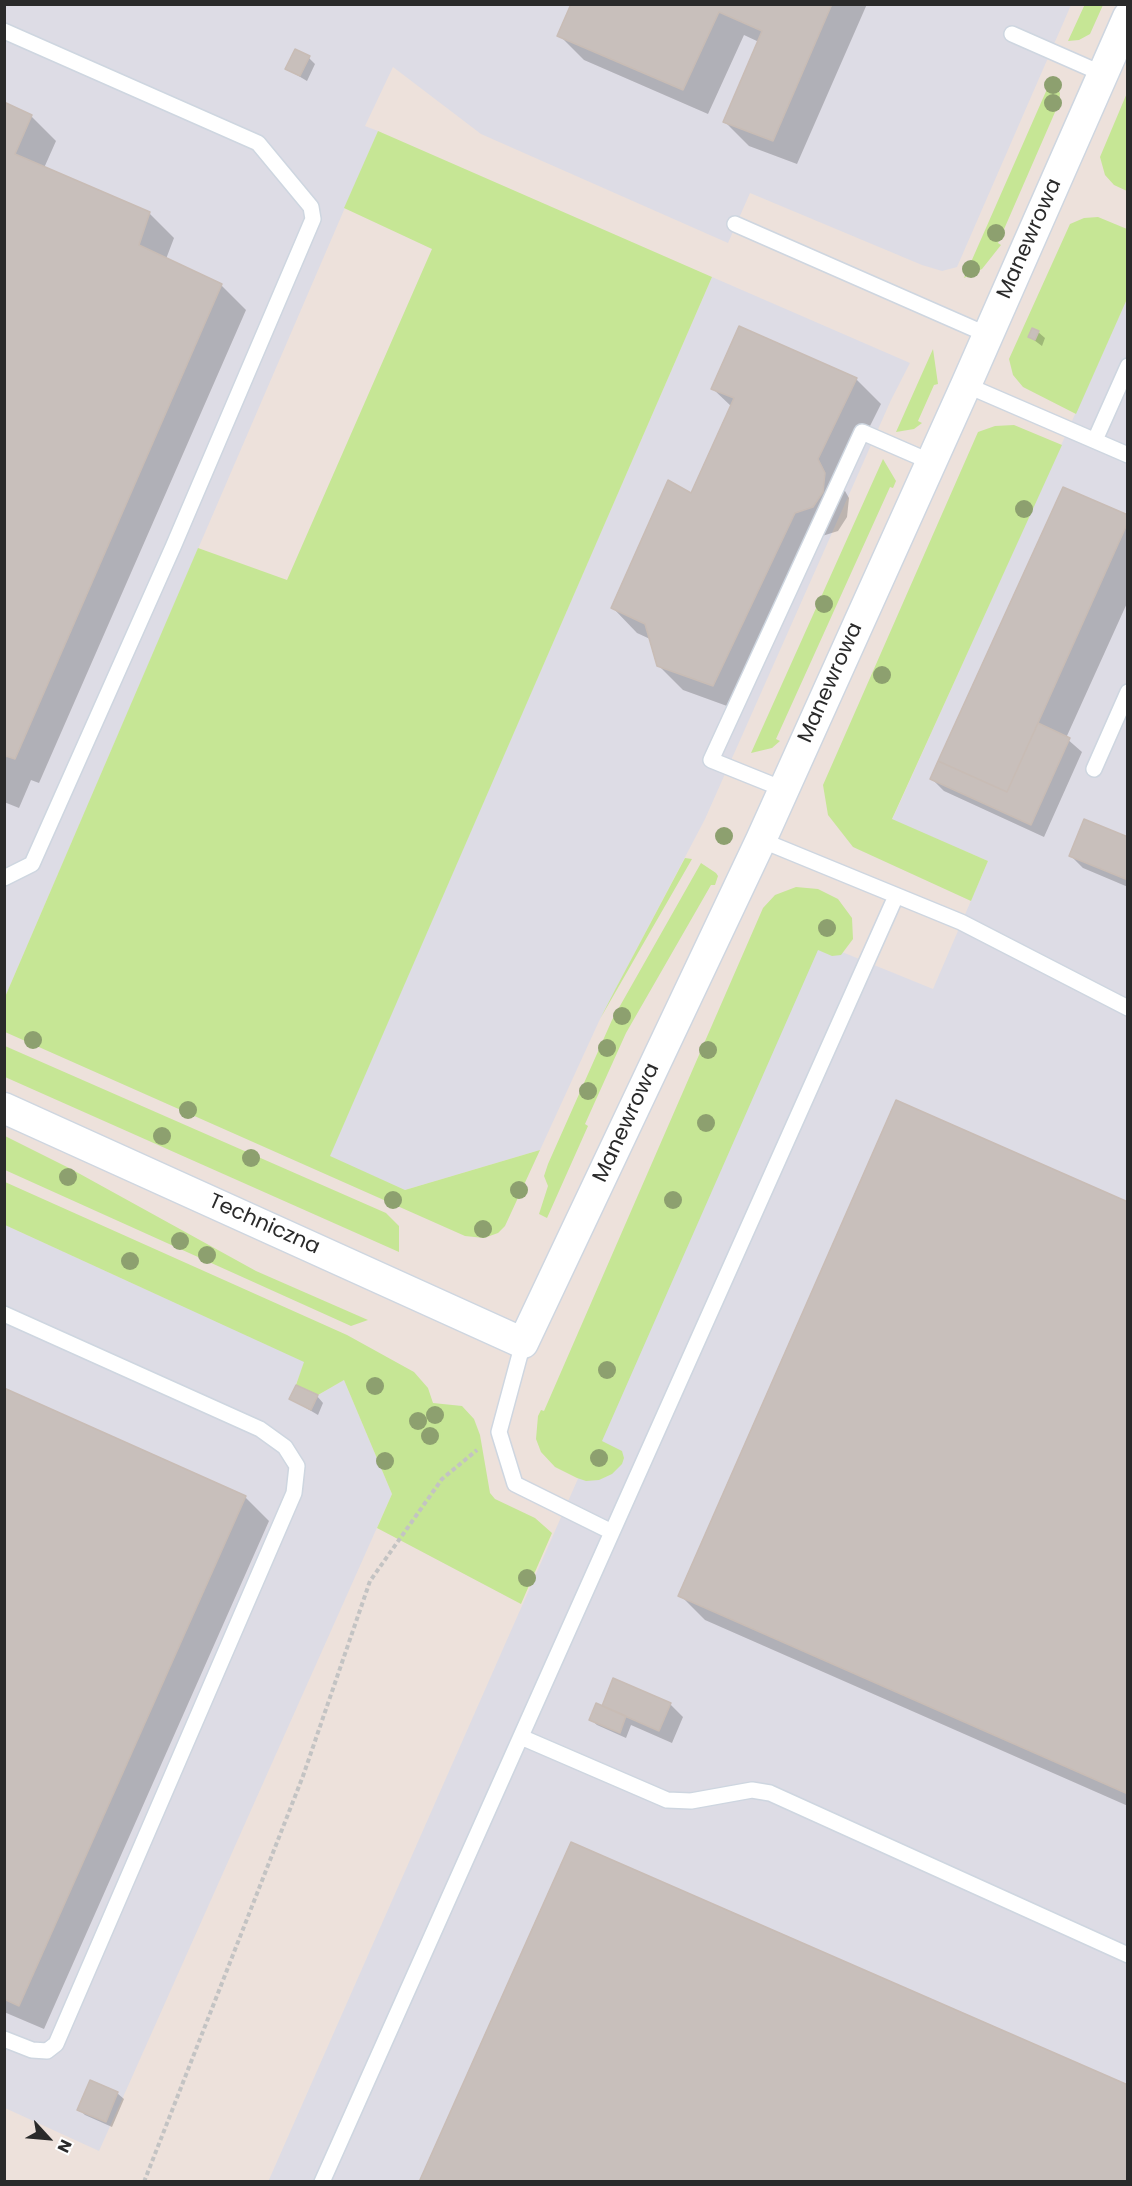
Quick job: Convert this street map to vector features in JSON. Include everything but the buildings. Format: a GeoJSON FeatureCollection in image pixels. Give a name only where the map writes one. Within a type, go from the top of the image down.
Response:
{"type":"FeatureCollection","features":[{"type":"Feature","properties":{"kind":"street","name":"Manewrowa"},"geometry":{"type":"LineString","coordinates":[[523,1343],[761,840],[966,385],[1128,16]]}},
{"type":"Feature","properties":{"kind":"street","name":"Techniczna"},"geometry":{"type":"LineString","coordinates":[[4,1108],[523,1343]]}},
{"type":"Feature","properties":{"kind":"lane"},"geometry":{"type":"LineString","coordinates":[[4,31],[258,143],[311,207],[313,219],[173,547],[32,864],[4,878]]}},
{"type":"Feature","properties":{"kind":"lane"},"geometry":{"type":"LineString","coordinates":[[1012,34],[1103,74]]}},
{"type":"Feature","properties":{"kind":"lane"},"geometry":{"type":"LineString","coordinates":[[735,224],[988,335]]}},
{"type":"Feature","properties":{"kind":"lane"},"geometry":{"type":"LineString","coordinates":[[1095,440],[1128,366]]}},
{"type":"Feature","properties":{"kind":"lane"},"geometry":{"type":"LineString","coordinates":[[966,385],[1128,455]]}},
{"type":"Feature","properties":{"kind":"lane"},"geometry":{"type":"LineString","coordinates":[[783,789],[711,760],[862,432],[931,462]]}},
{"type":"Feature","properties":{"kind":"lane"},"geometry":{"type":"LineString","coordinates":[[1094,769],[1128,692]]}},
{"type":"Feature","properties":{"kind":"lane"},"geometry":{"type":"LineString","coordinates":[[761,840],[961,922],[1128,1008]]}},
{"type":"Feature","properties":{"kind":"lane"},"geometry":{"type":"LineString","coordinates":[[322,2181],[896,896]]}},
{"type":"Feature","properties":{"kind":"lane"},"geometry":{"type":"LineString","coordinates":[[4,1314],[260,1429],[285,1447],[297,1466],[294,1493],[56,2044],[47,2051],[32,2050],[4,2039]]}},
{"type":"Feature","properties":{"kind":"lane"},"geometry":{"type":"LineString","coordinates":[[523,1343],[499,1432],[515,1484],[612,1532]]}},
{"type":"Feature","properties":{"kind":"lane"},"geometry":{"type":"LineString","coordinates":[[521,1737],[667,1800],[691,1801],[752,1790],[770,1793],[1128,1955]]}},
{"type":"Feature","properties":{"kind":"path"},"geometry":{"type":"LineString","coordinates":[[144,2181],[303,1776],[370,1581],[442,1479],[499,1432]]}},
{"type":"Feature","properties":{"kind":"shaded area"},"geometry":{"type":"Polygon","coordinates":[[[5,5],[1071,5],[957,267],[942,271],[922,265],[750,193],[728,243],[481,134],[393,67],[365,126],[378,131],[5,997],[5,5]]]}},
{"type":"Feature","properties":{"kind":"shaded area"},"geometry":{"type":"Polygon","coordinates":[[[712,277],[910,363],[891,400],[705,819],[600,1019],[540,1150],[405,1190],[329,1157],[712,277]]]}},
{"type":"Feature","properties":{"kind":"shaded area"},"geometry":{"type":"Polygon","coordinates":[[[1127,299],[1127,2181],[268,2182],[815,941],[933,989],[988,861],[892,820],[1127,299]]]}},
{"type":"Feature","properties":{"kind":"shaded area"},"geometry":{"type":"Polygon","coordinates":[[[5,1225],[305,1362],[290,1399],[311,1410],[318,1395],[344,1380],[392,1494],[99,2151],[5,2108],[5,1225]]]}},
{"type":"Feature","properties":{"kind":"green space"},"geometry":{"type":"Polygon","coordinates":[[[1085,4],[1103,5],[1090,34],[1079,40],[1068,41],[1085,4]]]}},
{"type":"Feature","properties":{"kind":"green space"},"geometry":{"type":"Polygon","coordinates":[[[1051,80],[1060,93],[1059,103],[998,243],[1001,245],[982,269],[964,278],[1051,80]]]}},
{"type":"Feature","properties":{"kind":"green space"},"geometry":{"type":"Polygon","coordinates":[[[1127,93],[1127,191],[1114,185],[1105,175],[1100,157],[1127,93]]]}},
{"type":"Feature","properties":{"kind":"green space"},"geometry":{"type":"Polygon","coordinates":[[[378,131],[712,277],[330,1156],[405,1190],[540,1150],[505,1226],[498,1233],[484,1238],[465,1236],[5,1032],[5,997],[198,548],[287,580],[432,249],[344,208],[378,131]]]}},
{"type":"Feature","properties":{"kind":"green space"},"geometry":{"type":"Polygon","coordinates":[[[1098,217],[1127,229],[1127,299],[1076,414],[1023,387],[1013,375],[1009,359],[1070,224],[1084,218],[1098,217]]]}},
{"type":"Feature","properties":{"kind":"green space"},"geometry":{"type":"Polygon","coordinates":[[[933,349],[938,384],[934,385],[918,421],[922,423],[914,429],[896,432],[933,349]]]}},
{"type":"Feature","properties":{"kind":"green space"},"geometry":{"type":"Polygon","coordinates":[[[1014,425],[1062,445],[892,819],[988,861],[971,901],[853,847],[828,815],[823,785],[978,432],[995,426],[1014,425]]]}},
{"type":"Feature","properties":{"kind":"green space"},"geometry":{"type":"Polygon","coordinates":[[[883,459],[896,481],[893,488],[890,487],[776,739],[780,741],[772,748],[751,753],[883,459]]]}},
{"type":"Feature","properties":{"kind":"green space"},"geometry":{"type":"Polygon","coordinates":[[[685,858],[692,859],[600,1019],[616,988],[685,858]]]}},
{"type":"Feature","properties":{"kind":"green space"},"geometry":{"type":"Polygon","coordinates":[[[701,863],[718,876],[715,885],[711,885],[626,1033],[585,1124],[588,1126],[547,1218],[539,1214],[548,1186],[544,1176],[548,1164],[612,1020],[701,863]]]}},
{"type":"Feature","properties":{"kind":"green space"},"geometry":{"type":"Polygon","coordinates":[[[796,887],[818,889],[838,899],[852,918],[853,939],[841,955],[832,956],[818,950],[602,1441],[622,1451],[624,1458],[622,1464],[612,1474],[599,1480],[586,1481],[577,1478],[555,1467],[541,1452],[536,1439],[538,1416],[541,1410],[544,1411],[763,908],[775,895],[796,887]]]}},
{"type":"Feature","properties":{"kind":"green space"},"geometry":{"type":"Polygon","coordinates":[[[5,1046],[386,1213],[399,1226],[399,1252],[5,1077],[5,1046]]]}},
{"type":"Feature","properties":{"kind":"green space"},"geometry":{"type":"Polygon","coordinates":[[[5,1136],[71,1169],[256,1271],[368,1320],[351,1326],[5,1170],[5,1136]]]}},
{"type":"Feature","properties":{"kind":"green space"},"geometry":{"type":"Polygon","coordinates":[[[5,1182],[347,1335],[414,1372],[428,1388],[433,1403],[462,1406],[474,1419],[480,1435],[490,1493],[495,1499],[535,1518],[552,1533],[521,1604],[377,1528],[392,1494],[344,1380],[318,1395],[296,1385],[304,1362],[5,1225],[5,1182]]]}}]}
